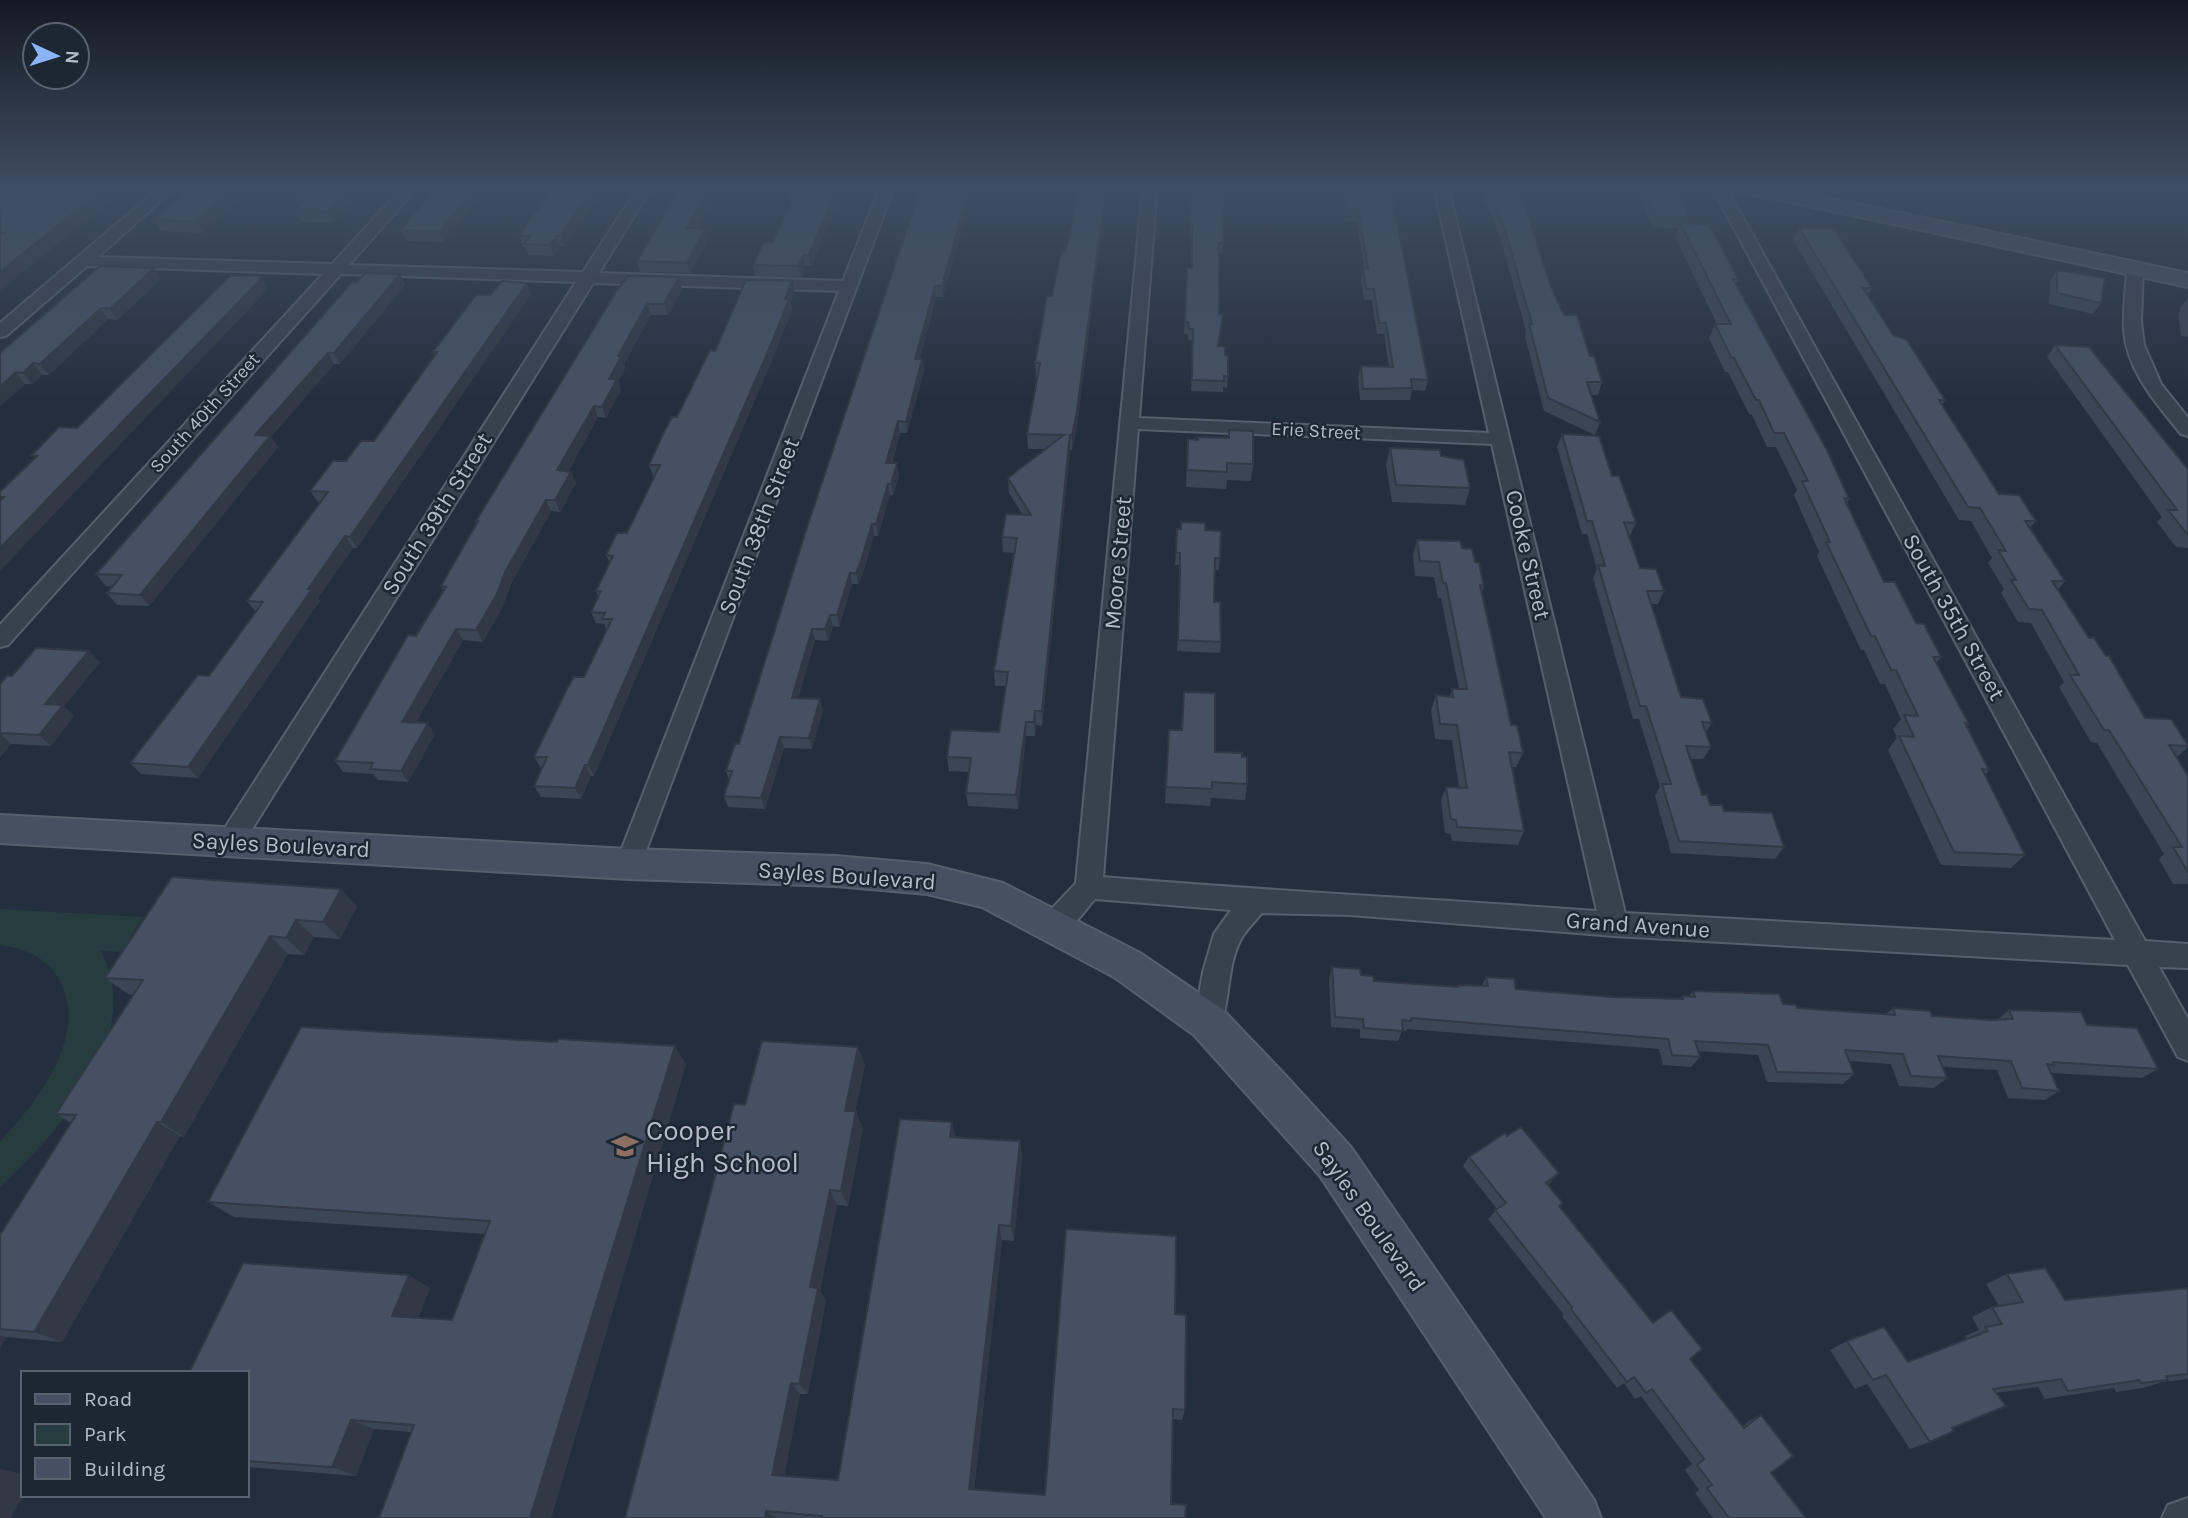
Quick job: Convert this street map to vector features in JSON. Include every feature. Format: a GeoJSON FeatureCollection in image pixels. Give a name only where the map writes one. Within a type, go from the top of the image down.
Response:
{"type":"FeatureCollection","features":[{"type":"Feature","properties":{"kind":"street"},"geometry":{"type":"LineString","coordinates":[[0,332],[88,258]]}},
{"type":"Feature","properties":{"kind":"street","name":"South 40th Street"},"geometry":{"type":"LineString","coordinates":[[0,639],[346,258]]}},
{"type":"Feature","properties":{"kind":"street","name":"South 39th Street"},"geometry":{"type":"LineString","coordinates":[[230,842],[599,258]]}},
{"type":"Feature","properties":{"kind":"street","name":"South 38th Street"},"geometry":{"type":"LineString","coordinates":[[629,864],[861,258]]}},
{"type":"Feature","properties":{"kind":"street","name":"Moore Street"},"geometry":{"type":"LineString","coordinates":[[1089,887],[1144,258]]}},
{"type":"Feature","properties":{"kind":"street","name":"Cooke Street"},"geometry":{"type":"LineString","coordinates":[[1458,258],[1614,924]]}},
{"type":"Feature","properties":{"kind":"street","name":"South 35th Street"},"geometry":{"type":"LineString","coordinates":[[1759,258],[2188,1047]]}},
{"type":"Feature","properties":{"kind":"street"},"geometry":{"type":"LineString","coordinates":[[2082,258],[2188,280]]}},
{"type":"Feature","properties":{"kind":"street"},"geometry":{"type":"LineString","coordinates":[[84,261],[850,286]]}},
{"type":"Feature","properties":{"kind":"street"},"geometry":{"type":"LineString","coordinates":[[2135,269],[2133,330],[2138,355],[2148,379],[2188,430]]}},
{"type":"Feature","properties":{"kind":"street","name":"Erie Street"},"geometry":{"type":"LineString","coordinates":[[1131,423],[1501,439]]}},
{"type":"Feature","properties":{"kind":"street","name":"Sayles Boulevard"},"geometry":{"type":"LineString","coordinates":[[0,830],[629,864],[836,871],[927,879],[990,894],[1127,965],[1209,1022],[1335,1161],[1576,1518]]}},
{"type":"Feature","properties":{"kind":"street"},"geometry":{"type":"LineString","coordinates":[[1054,926],[1089,887]]}},
{"type":"Feature","properties":{"kind":"street","name":"Grand Avenue"},"geometry":{"type":"LineString","coordinates":[[1089,887],[1255,901],[1349,904],[1614,924],[2188,956]]}},
{"type":"Feature","properties":{"kind":"street"},"geometry":{"type":"LineString","coordinates":[[1209,1022],[1217,972],[1228,934],[1255,901]]}},
{"type":"Feature","properties":{"kind":"street"},"geometry":{"type":"LineString","coordinates":[[2181,1518],[2188,1517]]}},
{"type":"Feature","properties":{"kind":"green space"},"geometry":{"type":"Polygon","coordinates":[[[0,909],[143,917],[121,952],[101,951],[112,984],[112,1016],[104,1049],[90,1081],[47,1139],[0,1187],[0,1142],[43,1088],[55,1067],[64,1045],[68,1023],[67,1001],[54,971],[34,955],[0,945],[0,909]]]}},
{"type":"Feature","properties":{"kind":"building"},"geometry":{"type":"Polygon","coordinates":[[[0,258],[17,258],[0,272],[0,258]]]}},
{"type":"Feature","properties":{"kind":"building"},"geometry":{"type":"Polygon","coordinates":[[[639,258],[690,258],[687,263],[637,261],[639,258]]]}},
{"type":"Feature","properties":{"kind":"building"},"geometry":{"type":"Polygon","coordinates":[[[756,258],[802,258],[798,266],[753,265],[756,258]]]}},
{"type":"Feature","properties":{"kind":"building"},"geometry":{"type":"Polygon","coordinates":[[[897,258],[950,258],[942,286],[935,286],[915,359],[922,359],[906,422],[898,421],[886,463],[897,463],[891,484],[888,484],[876,524],[872,524],[856,573],[850,573],[837,615],[830,615],[825,629],[812,629],[792,698],[820,699],[809,738],[780,737],[761,798],[724,796],[732,771],[726,771],[735,744],[739,744],[809,521],[897,258]]]}},
{"type":"Feature","properties":{"kind":"building"},"geometry":{"type":"Polygon","coordinates":[[[1060,258],[1097,258],[1077,411],[1070,435],[1042,711],[1035,711],[1034,722],[1026,722],[1016,795],[966,793],[971,758],[947,757],[951,730],[999,732],[1008,672],[994,671],[1017,538],[1002,537],[1006,514],[1031,515],[1008,478],[1064,435],[1027,434],[1040,363],[1035,363],[1047,296],[1052,296],[1060,258]]]}},
{"type":"Feature","properties":{"kind":"building"},"geometry":{"type":"Polygon","coordinates":[[[1192,258],[1219,258],[1219,314],[1223,314],[1218,346],[1225,347],[1225,355],[1228,356],[1228,376],[1224,376],[1224,381],[1192,380],[1193,329],[1189,329],[1188,322],[1185,322],[1187,268],[1192,268],[1192,258]]]}},
{"type":"Feature","properties":{"kind":"building"},"geometry":{"type":"Polygon","coordinates":[[[1366,258],[1404,258],[1428,380],[1411,379],[1412,388],[1363,389],[1361,366],[1393,367],[1386,323],[1379,323],[1374,289],[1366,289],[1363,267],[1368,268],[1366,258]]]}},
{"type":"Feature","properties":{"kind":"building"},"geometry":{"type":"Polygon","coordinates":[[[1513,258],[1542,258],[1561,309],[1565,315],[1577,315],[1590,356],[1594,356],[1602,382],[1587,382],[1600,422],[1548,398],[1529,324],[1532,324],[1513,258]]]}},
{"type":"Feature","properties":{"kind":"building"},"geometry":{"type":"Polygon","coordinates":[[[1698,258],[1727,258],[1738,279],[1733,279],[1828,452],[1849,499],[1844,498],[1884,582],[1895,582],[1916,623],[1924,624],[1941,657],[1933,657],[1969,724],[1965,723],[1989,770],[1982,769],[2025,855],[1954,852],[1899,736],[1914,737],[1904,715],[1918,716],[1896,670],[1891,670],[1875,636],[1871,636],[1826,542],[1830,542],[1802,481],[1808,481],[1784,433],[1774,433],[1759,400],[1756,400],[1731,357],[1715,324],[1731,324],[1698,258]]]}},
{"type":"Feature","properties":{"kind":"building"},"geometry":{"type":"Polygon","coordinates":[[[1817,258],[1853,258],[1872,288],[1863,288],[1893,335],[1907,340],[1945,400],[1939,400],[1999,494],[2019,495],[2036,521],[2025,521],[2065,581],[2052,581],[2089,638],[2094,638],[2106,656],[2109,656],[2145,718],[2171,719],[2188,745],[2169,745],[2188,776],[2188,872],[2173,847],[2182,847],[2109,730],[2104,730],[2070,675],[2079,675],[2042,610],[2029,609],[2011,580],[2016,580],[1998,550],[2006,551],[1980,508],[1968,507],[1817,258]]]}},
{"type":"Feature","properties":{"kind":"building"},"geometry":{"type":"Polygon","coordinates":[[[100,266],[154,268],[110,309],[101,308],[40,364],[33,363],[23,373],[16,372],[0,386],[0,353],[100,266]]]}},
{"type":"Feature","properties":{"kind":"building"},"geometry":{"type":"Polygon","coordinates":[[[2057,270],[2105,278],[2101,303],[2057,293],[2057,270]]]}},
{"type":"Feature","properties":{"kind":"building"},"geometry":{"type":"Polygon","coordinates":[[[365,273],[400,274],[334,353],[328,353],[255,435],[270,436],[140,595],[107,593],[122,575],[96,574],[352,282],[357,282],[365,273]]]}},
{"type":"Feature","properties":{"kind":"building"},"geometry":{"type":"Polygon","coordinates":[[[231,275],[262,278],[0,548],[0,501],[4,497],[0,497],[0,492],[37,456],[31,456],[59,427],[77,428],[231,275]]]}},
{"type":"Feature","properties":{"kind":"building"},"geometry":{"type":"Polygon","coordinates":[[[628,276],[679,277],[664,304],[647,304],[618,356],[621,357],[609,379],[617,379],[602,407],[594,406],[557,470],[571,472],[555,500],[546,500],[476,630],[456,629],[402,722],[428,723],[401,771],[370,769],[373,763],[335,761],[408,635],[416,636],[446,587],[441,586],[476,521],[628,276]]]}},
{"type":"Feature","properties":{"kind":"building"},"geometry":{"type":"Polygon","coordinates":[[[746,280],[792,281],[785,299],[789,299],[769,349],[588,765],[585,765],[575,788],[534,786],[547,757],[534,757],[567,689],[574,677],[584,677],[612,619],[602,619],[605,613],[591,612],[601,591],[596,591],[613,556],[606,555],[617,533],[627,533],[660,465],[649,465],[663,434],[672,417],[677,417],[710,350],[715,351],[746,280]]]}},
{"type":"Feature","properties":{"kind":"building"},"geometry":{"type":"Polygon","coordinates":[[[502,281],[527,283],[350,537],[345,536],[308,589],[312,589],[188,767],[130,763],[198,675],[209,676],[263,602],[247,601],[328,492],[310,491],[333,461],[346,461],[361,441],[374,441],[437,352],[433,352],[476,295],[491,295],[502,281]]]}},
{"type":"Feature","properties":{"kind":"building"},"geometry":{"type":"Polygon","coordinates":[[[2055,345],[2089,347],[2188,469],[2188,535],[2168,510],[2177,510],[2055,345]]]}},
{"type":"Feature","properties":{"kind":"building"},"geometry":{"type":"Polygon","coordinates":[[[1229,430],[1253,431],[1253,464],[1227,463],[1227,472],[1187,470],[1188,439],[1229,438],[1229,430]]]}},
{"type":"Feature","properties":{"kind":"building"},"geometry":{"type":"Polygon","coordinates":[[[1562,434],[1599,436],[1612,476],[1619,476],[1636,523],[1624,522],[1640,568],[1656,569],[1664,591],[1647,591],[1681,697],[1703,699],[1712,723],[1702,722],[1711,747],[1686,746],[1702,795],[1707,795],[1710,805],[1722,805],[1724,811],[1772,813],[1784,847],[1679,841],[1662,784],[1671,784],[1646,706],[1640,706],[1598,565],[1605,566],[1592,521],[1587,521],[1562,434]]]}},
{"type":"Feature","properties":{"kind":"building"},"geometry":{"type":"Polygon","coordinates":[[[1390,448],[1440,450],[1441,456],[1464,460],[1470,488],[1396,485],[1390,448]]]}},
{"type":"Feature","properties":{"kind":"building"},"geometry":{"type":"Polygon","coordinates":[[[1181,522],[1205,523],[1205,530],[1221,531],[1220,558],[1215,558],[1214,602],[1220,602],[1221,642],[1178,640],[1180,553],[1176,553],[1177,529],[1181,529],[1181,522]]]}},
{"type":"Feature","properties":{"kind":"building"},"geometry":{"type":"Polygon","coordinates":[[[1417,540],[1460,541],[1462,548],[1472,549],[1475,562],[1479,563],[1484,586],[1480,585],[1511,725],[1517,725],[1523,753],[1509,752],[1524,831],[1457,827],[1456,820],[1451,819],[1446,787],[1467,788],[1457,725],[1440,724],[1436,695],[1453,697],[1452,689],[1467,689],[1446,583],[1443,583],[1439,562],[1420,561],[1417,540]]]}},
{"type":"Feature","properties":{"kind":"building"},"geometry":{"type":"Polygon","coordinates":[[[36,648],[89,651],[45,704],[63,705],[39,735],[0,733],[0,684],[7,676],[12,676],[36,648]]]}},
{"type":"Feature","properties":{"kind":"building"},"geometry":{"type":"Polygon","coordinates":[[[1184,692],[1215,693],[1215,752],[1242,753],[1242,757],[1247,757],[1247,784],[1212,782],[1212,789],[1166,787],[1169,730],[1182,730],[1184,692]]]}},
{"type":"Feature","properties":{"kind":"building"},"geometry":{"type":"Polygon","coordinates":[[[172,877],[341,889],[323,922],[296,920],[286,938],[270,936],[34,1332],[0,1329],[0,1235],[76,1115],[56,1114],[143,980],[105,978],[172,877]]]}},
{"type":"Feature","properties":{"kind":"building"},"geometry":{"type":"Polygon","coordinates":[[[1332,967],[1360,969],[1361,975],[1373,976],[1374,981],[1458,987],[1488,986],[1486,977],[1514,979],[1516,989],[1612,997],[1683,999],[1682,996],[1695,997],[1693,991],[1779,994],[1783,1004],[1796,1005],[1797,1008],[1895,1015],[1893,1008],[1930,1011],[1932,1016],[1990,1020],[2013,1019],[2009,1010],[2081,1012],[2087,1025],[2137,1028],[2158,1069],[2053,1062],[2054,1065],[2047,1064],[2059,1091],[2022,1088],[2011,1061],[1938,1056],[1947,1078],[1911,1076],[1903,1054],[1845,1050],[1854,1074],[1777,1072],[1768,1045],[1695,1041],[1700,1057],[1672,1055],[1668,1039],[1411,1018],[1411,1021],[1402,1020],[1403,1031],[1364,1028],[1363,1019],[1335,1017],[1332,967]]]}},
{"type":"Feature","properties":{"kind":"building"},"geometry":{"type":"Polygon","coordinates":[[[301,1027],[675,1046],[530,1518],[379,1518],[414,1425],[351,1420],[332,1467],[248,1461],[248,1371],[190,1371],[243,1263],[409,1275],[392,1316],[452,1320],[490,1221],[208,1202],[301,1027]]]}},
{"type":"Feature","properties":{"kind":"building"},"geometry":{"type":"Polygon","coordinates":[[[762,1041],[858,1047],[845,1111],[856,1111],[841,1191],[830,1190],[810,1287],[818,1288],[799,1384],[791,1383],[772,1475],[838,1480],[900,1119],[952,1122],[950,1137],[1020,1141],[1011,1226],[999,1225],[969,1489],[1045,1495],[1066,1229],[1176,1236],[1175,1314],[1186,1315],[1185,1410],[1173,1409],[1171,1504],[1186,1505],[1185,1518],[822,1518],[766,1511],[765,1518],[625,1518],[734,1104],[745,1105],[762,1041]]]}},
{"type":"Feature","properties":{"kind":"building"},"geometry":{"type":"Polygon","coordinates":[[[1521,1127],[1559,1173],[1546,1183],[1563,1203],[1559,1206],[1653,1323],[1671,1310],[1702,1349],[1690,1359],[1744,1428],[1761,1415],[1793,1456],[1771,1473],[1806,1518],[1729,1518],[1707,1488],[1712,1485],[1697,1465],[1704,1459],[1652,1389],[1646,1393],[1634,1377],[1627,1382],[1495,1210],[1506,1203],[1469,1157],[1505,1133],[1507,1136],[1521,1127]]]}},
{"type":"Feature","properties":{"kind":"building"},"geometry":{"type":"Polygon","coordinates":[[[2045,1268],[2065,1300],[2188,1288],[2188,1374],[2166,1376],[2168,1380],[2141,1383],[2139,1380],[2068,1391],[2061,1379],[1993,1389],[2006,1406],[1952,1428],[1954,1431],[1930,1442],[1886,1375],[1873,1380],[1847,1341],[1884,1327],[1908,1362],[1988,1331],[1985,1327],[2002,1324],[1992,1307],[2023,1302],[2007,1274],[2045,1268]]]}},
{"type":"Feature","properties":{"kind":"place","name":"Cooper High School"},"geometry":{"type":"Point","coordinates":[625,1146]}}]}
